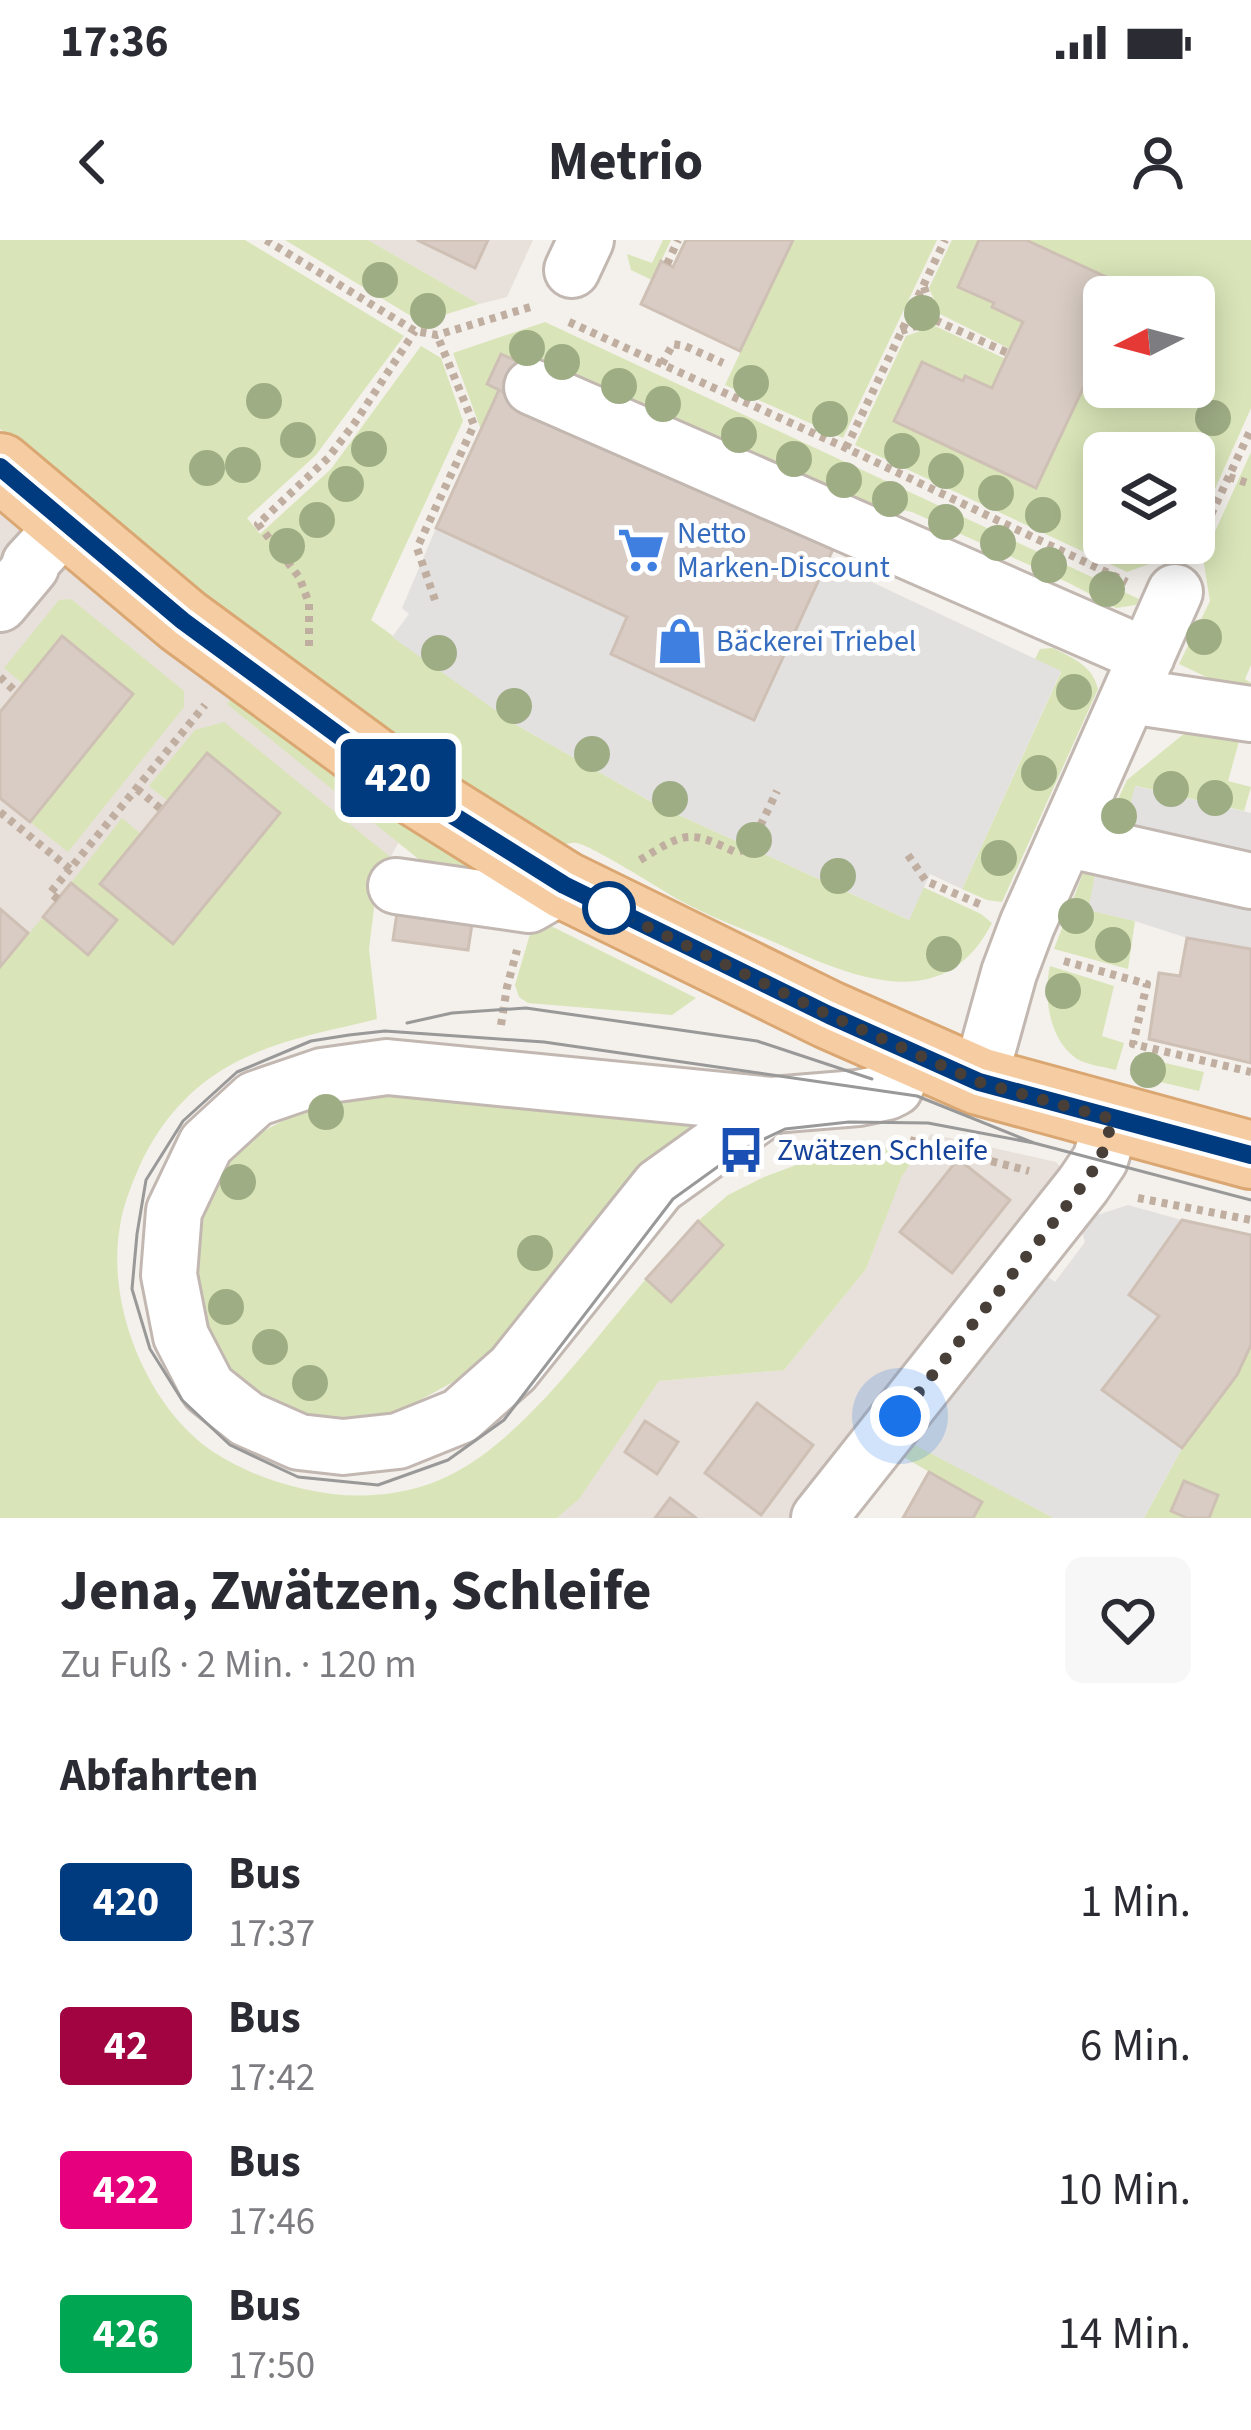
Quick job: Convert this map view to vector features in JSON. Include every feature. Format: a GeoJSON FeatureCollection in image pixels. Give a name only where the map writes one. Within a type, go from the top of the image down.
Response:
{"type":"FeatureCollection","features":[{"type":"Feature","properties":{"kind":"main road"},"geometry":{"type":"LineString","coordinates":[[0,466],[183,621],[417,793],[564,885],[829,1015],[979,1082],[1251,1155]]}},
{"type":"Feature","properties":{"kind":"street"},"geometry":{"type":"LineString","coordinates":[[532,387],[1139,674],[1150,699],[1251,714]]}},
{"type":"Feature","properties":{"kind":"street"},"geometry":{"type":"LineString","coordinates":[[0,604],[68,523]]}},
{"type":"Feature","properties":{"kind":"street"},"geometry":{"type":"LineString","coordinates":[[979,1082],[1009,973],[1184,573]]}},
{"type":"Feature","properties":{"kind":"street"},"geometry":{"type":"LineString","coordinates":[[1065,839],[1251,881]]}},
{"type":"Feature","properties":{"kind":"street"},"geometry":{"type":"LineString","coordinates":[[396,886],[529,904],[564,885]]}},
{"type":"Feature","properties":{"kind":"street"},"geometry":{"type":"LineString","coordinates":[[772,1106],[659,1186],[513,1369],[460,1416],[398,1441],[344,1448],[299,1442],[248,1419],[208,1388],[181,1336],[169,1275],[174,1211],[206,1144],[255,1100],[322,1076],[387,1067],[772,1106],[886,1092],[895,1088],[913,1052]]}},
{"type":"Feature","properties":{"kind":"street"},"geometry":{"type":"LineString","coordinates":[[819,1518],[1083,1185],[1100,1160],[1113,1119]]}},
{"type":"Feature","properties":{"kind":"path"},"geometry":{"type":"LineString","coordinates":[[266,240],[416,331],[437,335],[531,305],[1122,579]]}},
{"type":"Feature","properties":{"kind":"path"},"geometry":{"type":"LineString","coordinates":[[667,264],[678,240]]}},
{"type":"Feature","properties":{"kind":"path"},"geometry":{"type":"LineString","coordinates":[[846,448],[945,240]]}},
{"type":"Feature","properties":{"kind":"path"},"geometry":{"type":"LineString","coordinates":[[924,285],[935,320]]}},
{"type":"Feature","properties":{"kind":"path"},"geometry":{"type":"LineString","coordinates":[[901,331],[935,320],[1008,353]]}},
{"type":"Feature","properties":{"kind":"path"},"geometry":{"type":"LineString","coordinates":[[296,704],[309,647],[309,603],[299,577],[258,524],[328,458],[416,331]]}},
{"type":"Feature","properties":{"kind":"path"},"geometry":{"type":"LineString","coordinates":[[436,600],[417,548],[474,425],[437,335]]}},
{"type":"Feature","properties":{"kind":"path"},"geometry":{"type":"LineString","coordinates":[[662,364],[673,344],[724,363]]}},
{"type":"Feature","properties":{"kind":"path"},"geometry":{"type":"LineString","coordinates":[[1184,573],[1251,429]]}},
{"type":"Feature","properties":{"kind":"path"},"geometry":{"type":"LineString","coordinates":[[1229,477],[1251,484]]}},
{"type":"Feature","properties":{"kind":"path"},"geometry":{"type":"LineString","coordinates":[[0,677],[16,692]]}},
{"type":"Feature","properties":{"kind":"path"},"geometry":{"type":"LineString","coordinates":[[58,899],[50,893],[210,699]]}},
{"type":"Feature","properties":{"kind":"path"},"geometry":{"type":"LineString","coordinates":[[137,789],[161,809]]}},
{"type":"Feature","properties":{"kind":"path"},"geometry":{"type":"LineString","coordinates":[[635,862],[685,836],[701,835],[735,852],[749,849],[778,791]]}},
{"type":"Feature","properties":{"kind":"path"},"geometry":{"type":"LineString","coordinates":[[0,812],[70,869]]}},
{"type":"Feature","properties":{"kind":"path"},"geometry":{"type":"LineString","coordinates":[[908,856],[926,881],[961,896]]}},
{"type":"Feature","properties":{"kind":"path"},"geometry":{"type":"LineString","coordinates":[[1044,955],[1147,984],[1132,1043],[1251,1072]]}},
{"type":"Feature","properties":{"kind":"path"},"geometry":{"type":"LineString","coordinates":[[501,1025],[513,962]]}},
{"type":"Feature","properties":{"kind":"path"},"geometry":{"type":"LineString","coordinates":[[903,1139],[1044,1175]]}},
{"type":"Feature","properties":{"kind":"path"},"geometry":{"type":"LineString","coordinates":[[1131,1196],[1251,1220]]}},
{"type":"Feature","properties":{"kind":"shaded area"},"geometry":{"type":"Polygon","coordinates":[[[368,240],[533,240],[507,297],[479,304],[368,240]]]}},
{"type":"Feature","properties":{"kind":"shaded area"},"geometry":{"type":"Polygon","coordinates":[[[0,502],[412,819],[382,872],[0,1101],[0,502]]]}},
{"type":"Feature","properties":{"kind":"shaded area"},"geometry":{"type":"Polygon","coordinates":[[[436,528],[627,617],[611,654],[754,720],[827,561],[1061,671],[962,889],[930,874],[909,920],[657,805],[515,724],[392,637],[409,614],[402,608],[436,528]]]}},
{"type":"Feature","properties":{"kind":"shaded area"},"geometry":{"type":"Polygon","coordinates":[[[1135,786],[1251,813],[1251,949],[1187,938],[1088,910],[1096,871],[1124,829],[1135,786]]]}},
{"type":"Feature","properties":{"kind":"shaded area"},"geometry":{"type":"Polygon","coordinates":[[[931,1134],[1056,1162],[1065,1173],[801,1518],[557,1518],[579,1498],[659,1381],[784,1370],[866,1269],[902,1175],[931,1134]]]}},
{"type":"Feature","properties":{"kind":"shaded area"},"geometry":{"type":"Polygon","coordinates":[[[1128,1205],[1182,1220],[1129,1294],[1159,1316],[1182,1448],[1144,1518],[1054,1518],[909,1442],[1041,1272],[1055,1282],[1085,1242],[1079,1221],[1128,1205]]]}},
{"type":"Feature","properties":{"kind":"green space"},"geometry":{"type":"Polygon","coordinates":[[[0,240],[245,240],[404,336],[316,455],[247,518],[260,534],[331,469],[421,346],[441,358],[463,421],[371,620],[515,724],[657,805],[909,920],[923,887],[981,914],[992,923],[972,953],[948,971],[922,980],[893,981],[803,955],[692,907],[584,845],[558,846],[309,679],[0,429],[0,240]]]}},
{"type":"Feature","properties":{"kind":"green space"},"geometry":{"type":"Polygon","coordinates":[[[285,240],[368,240],[479,304],[421,322],[285,240]]]}},
{"type":"Feature","properties":{"kind":"green space"},"geometry":{"type":"Polygon","coordinates":[[[663,240],[671,240],[652,280],[631,270],[627,254],[652,263],[663,240]]]}},
{"type":"Feature","properties":{"kind":"green space"},"geometry":{"type":"Polygon","coordinates":[[[793,240],[937,240],[843,438],[725,385],[793,240]]]}},
{"type":"Feature","properties":{"kind":"green space"},"geometry":{"type":"Polygon","coordinates":[[[952,240],[979,240],[958,286],[1023,322],[1010,349],[940,314],[929,288],[952,240]]]}},
{"type":"Feature","properties":{"kind":"green space"},"geometry":{"type":"Polygon","coordinates":[[[1026,240],[1251,240],[1251,408],[1215,489],[1215,432],[1083,432],[1083,551],[855,445],[906,336],[935,326],[1006,359],[992,388],[966,376],[895,421],[1036,487],[1083,388],[1083,408],[1215,408],[1215,276],[1105,276],[1026,240]]]}},
{"type":"Feature","properties":{"kind":"green space"},"geometry":{"type":"Polygon","coordinates":[[[545,322],[1139,599],[1136,605],[1116,608],[912,512],[859,501],[576,389],[502,354],[487,384],[499,390],[481,430],[453,353],[545,322]]]}},
{"type":"Feature","properties":{"kind":"green space"},"geometry":{"type":"Polygon","coordinates":[[[1251,452],[1251,665],[1245,679],[1251,683],[1251,698],[1179,664],[1210,601],[1204,564],[1215,564],[1215,532],[1251,452]]]}},
{"type":"Feature","properties":{"kind":"green space"},"geometry":{"type":"Polygon","coordinates":[[[1110,564],[1149,564],[1127,572],[1110,564]]]}},
{"type":"Feature","properties":{"kind":"green space"},"geometry":{"type":"Polygon","coordinates":[[[71,599],[184,691],[184,707],[68,852],[30,822],[133,694],[62,636],[23,684],[4,668],[59,600],[71,599]]]}},
{"type":"Feature","properties":{"kind":"green space"},"geometry":{"type":"Polygon","coordinates":[[[1053,648],[1087,668],[1098,689],[1002,902],[987,900],[962,889],[1061,672],[1035,659],[1040,649],[1053,648]]]}},
{"type":"Feature","properties":{"kind":"green space"},"geometry":{"type":"Polygon","coordinates":[[[236,693],[518,889],[437,874],[227,704],[236,693]]]}},
{"type":"Feature","properties":{"kind":"green space"},"geometry":{"type":"Polygon","coordinates":[[[224,722],[410,873],[375,900],[369,949],[377,1019],[278,1044],[209,1079],[155,1137],[126,1202],[117,1256],[119,1288],[136,1350],[168,1407],[212,1451],[254,1473],[316,1492],[383,1494],[432,1483],[463,1468],[513,1430],[646,1279],[671,1302],[723,1245],[698,1221],[728,1195],[764,1177],[844,1151],[881,1147],[919,1151],[902,1176],[866,1269],[784,1370],[659,1381],[579,1499],[557,1518],[0,1518],[0,967],[43,917],[88,954],[116,920],[71,883],[122,818],[141,834],[173,943],[280,814],[207,753],[168,801],[149,786],[195,730],[224,722]]]}},
{"type":"Feature","properties":{"kind":"green space"},"geometry":{"type":"Polygon","coordinates":[[[1243,727],[1228,781],[1251,787],[1244,811],[1136,786],[1124,829],[1106,825],[1127,780],[1190,729],[1243,727]]]}},
{"type":"Feature","properties":{"kind":"green space"},"geometry":{"type":"Polygon","coordinates":[[[1085,868],[1096,870],[1089,910],[1135,921],[1128,969],[1054,949],[1085,868]]]}},
{"type":"Feature","properties":{"kind":"green space"},"geometry":{"type":"Polygon","coordinates":[[[533,924],[551,926],[696,998],[672,1015],[528,1003],[519,997],[515,985],[533,924]]]}},
{"type":"Feature","properties":{"kind":"green space"},"geometry":{"type":"Polygon","coordinates":[[[1050,966],[1114,986],[1102,1036],[1124,1043],[1116,1070],[1077,1059],[1060,1041],[1048,1004],[1050,966]]]}},
{"type":"Feature","properties":{"kind":"green space"},"geometry":{"type":"Polygon","coordinates":[[[1135,1056],[1204,1072],[1199,1091],[1130,1075],[1135,1056]]]}},
{"type":"Feature","properties":{"kind":"green space"},"geometry":{"type":"Polygon","coordinates":[[[413,1085],[696,1119],[695,1132],[530,1324],[464,1376],[400,1411],[341,1423],[297,1417],[257,1397],[216,1355],[192,1298],[190,1238],[211,1176],[249,1139],[333,1094],[413,1085]]]}},
{"type":"Feature","properties":{"kind":"green space"},"geometry":{"type":"Polygon","coordinates":[[[1251,1345],[1251,1518],[1144,1518],[1182,1448],[1237,1375],[1251,1345]]]}},
{"type":"Feature","properties":{"kind":"green space"},"geometry":{"type":"Polygon","coordinates":[[[903,1438],[1054,1518],[973,1518],[982,1502],[893,1451],[903,1438]]]}},
{"type":"Feature","properties":{"kind":"building"},"geometry":{"type":"Polygon","coordinates":[[[417,240],[488,240],[475,268],[417,240]]]}},
{"type":"Feature","properties":{"kind":"building"},"geometry":{"type":"Polygon","coordinates":[[[686,240],[793,240],[740,351],[641,304],[661,261],[673,267],[686,240]]]}},
{"type":"Feature","properties":{"kind":"building"},"geometry":{"type":"Polygon","coordinates":[[[979,240],[1026,240],[1104,276],[1083,276],[1083,388],[1036,488],[894,421],[922,362],[992,388],[1023,322],[958,287],[979,240]]]}},
{"type":"Feature","properties":{"kind":"building"},"geometry":{"type":"Polygon","coordinates":[[[501,354],[539,371],[524,402],[487,384],[501,354]]]}},
{"type":"Feature","properties":{"kind":"building"},"geometry":{"type":"Polygon","coordinates":[[[499,390],[835,545],[754,720],[611,654],[627,617],[436,528],[499,390]]]}},
{"type":"Feature","properties":{"kind":"building"},"geometry":{"type":"Polygon","coordinates":[[[62,636],[133,694],[30,822],[0,798],[0,712],[62,636]]]}},
{"type":"Feature","properties":{"kind":"building"},"geometry":{"type":"Polygon","coordinates":[[[207,753],[280,813],[173,944],[100,884],[207,753]]]}},
{"type":"Feature","properties":{"kind":"building"},"geometry":{"type":"Polygon","coordinates":[[[71,883],[117,920],[88,955],[43,917],[71,883]]]}},
{"type":"Feature","properties":{"kind":"building"},"geometry":{"type":"Polygon","coordinates":[[[0,909],[28,933],[0,967],[0,909]]]}},
{"type":"Feature","properties":{"kind":"building"},"geometry":{"type":"Polygon","coordinates":[[[397,913],[472,924],[468,950],[393,940],[397,913]]]}},
{"type":"Feature","properties":{"kind":"building"},"geometry":{"type":"Polygon","coordinates":[[[1187,938],[1251,949],[1251,1063],[1149,1039],[1159,973],[1180,976],[1187,938]]]}},
{"type":"Feature","properties":{"kind":"building"},"geometry":{"type":"Polygon","coordinates":[[[958,1159],[1010,1200],[952,1273],[900,1232],[958,1159]]]}},
{"type":"Feature","properties":{"kind":"building"},"geometry":{"type":"Polygon","coordinates":[[[1182,1220],[1251,1235],[1251,1345],[1237,1375],[1182,1448],[1102,1390],[1159,1316],[1129,1295],[1182,1220]]]}},
{"type":"Feature","properties":{"kind":"building"},"geometry":{"type":"Polygon","coordinates":[[[698,1221],[723,1245],[671,1302],[646,1279],[698,1221]]]}},
{"type":"Feature","properties":{"kind":"building"},"geometry":{"type":"Polygon","coordinates":[[[757,1403],[813,1445],[761,1515],[705,1473],[757,1403]]]}},
{"type":"Feature","properties":{"kind":"building"},"geometry":{"type":"Polygon","coordinates":[[[645,1421],[678,1442],[657,1474],[625,1452],[645,1421]]]}},
{"type":"Feature","properties":{"kind":"building"},"geometry":{"type":"Polygon","coordinates":[[[929,1472],[982,1502],[973,1518],[903,1518],[929,1472]]]}},
{"type":"Feature","properties":{"kind":"building"},"geometry":{"type":"Polygon","coordinates":[[[1184,1481],[1218,1495],[1209,1518],[1187,1518],[1171,1511],[1184,1481]]]}},
{"type":"Feature","properties":{"kind":"building"},"geometry":{"type":"Polygon","coordinates":[[[670,1498],[696,1518],[655,1518],[670,1498]]]}},
{"type":"Feature","properties":{"kind":"tram line"},"geometry":{"type":"LineString","coordinates":[[407,1023],[452,1013],[526,1008],[757,1041],[872,1079]]}},
{"type":"Feature","properties":{"kind":"tram line"},"geometry":{"type":"LineString","coordinates":[[1034,1143],[917,1096],[544,1042],[385,1031],[311,1041],[237,1072],[183,1121],[146,1180],[132,1289],[150,1349],[182,1400],[230,1445],[298,1477],[378,1485],[448,1460],[504,1420],[673,1199],[741,1150],[785,1129],[849,1122],[928,1123],[1034,1143],[1251,1200]]}},
{"type":"Feature","properties":{"kind":"bus line","name":"420"},"geometry":{"type":"LineString","coordinates":[[0,467],[183,621],[417,793],[564,885],[829,1015],[979,1082],[1251,1155]]}},
{"type":"Feature","properties":{"kind":"place","name":"Netto Marken-Discount"},"geometry":{"type":"Point","coordinates":[641,550]}},
{"type":"Feature","properties":{"kind":"place","name":"Bäckerei Triebel"},"geometry":{"type":"Point","coordinates":[680,641]}},
{"type":"Feature","properties":{"kind":"place","name":"Zwätzen Schleife"},"geometry":{"type":"Point","coordinates":[741,1150]}},
{"type":"Feature","properties":{"kind":"route"},"geometry":{"type":"LineString","coordinates":[[609,908],[979,1082],[1113,1119],[1100,1160],[1083,1185],[900,1416]]}}]}
